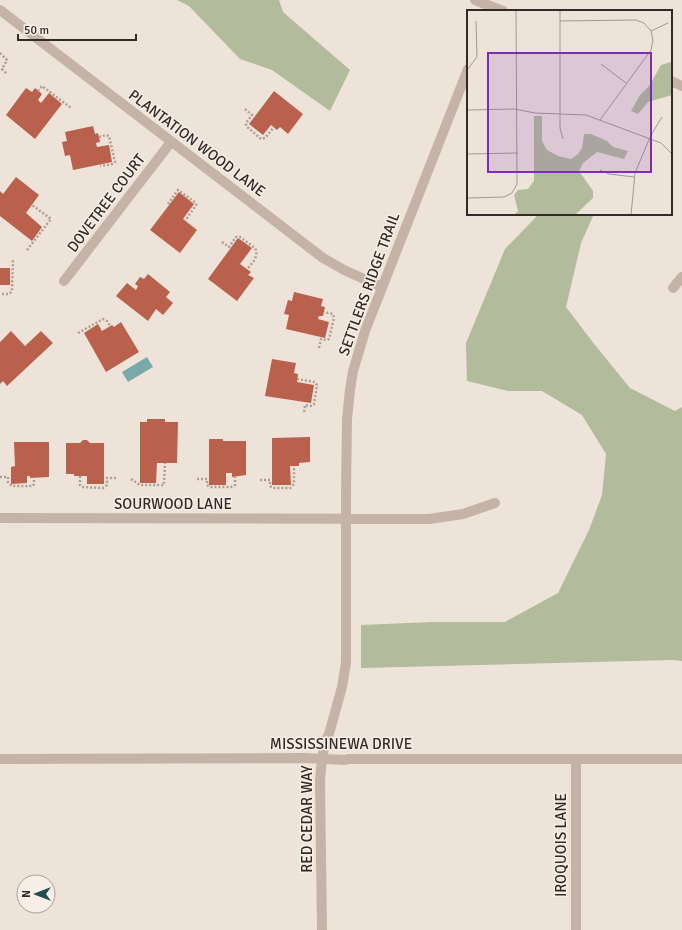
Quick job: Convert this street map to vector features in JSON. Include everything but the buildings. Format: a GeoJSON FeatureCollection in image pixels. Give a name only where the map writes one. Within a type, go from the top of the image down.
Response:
{"type":"FeatureCollection","features":[{"type":"Feature","properties":{"kind":"street"},"geometry":{"type":"LineString","coordinates":[[475,0],[493,6]]}},
{"type":"Feature","properties":{"kind":"street","name":"PLANTATION WOOD LANE"},"geometry":{"type":"LineString","coordinates":[[0,10],[323,258],[344,270],[382,287]]}},
{"type":"Feature","properties":{"kind":"street","name":"SETTLERS RIDGE TRAIL"},"geometry":{"type":"LineString","coordinates":[[346,520],[347,437],[350,390],[359,351],[382,287],[467,72]]}},
{"type":"Feature","properties":{"kind":"street"},"geometry":{"type":"LineString","coordinates":[[672,81],[682,86]]}},
{"type":"Feature","properties":{"kind":"street","name":"DOVETREE COURT"},"geometry":{"type":"LineString","coordinates":[[64,281],[171,142]]}},
{"type":"Feature","properties":{"kind":"street"},"geometry":{"type":"LineString","coordinates":[[673,288],[682,277]]}},
{"type":"Feature","properties":{"kind":"street","name":"SOURWOOD LANE"},"geometry":{"type":"LineString","coordinates":[[0,518],[429,519],[464,514],[495,503]]}},
{"type":"Feature","properties":{"kind":"street","name":"RED CEDAR WAY"},"geometry":{"type":"LineString","coordinates":[[322,930],[320,780],[325,742],[329,734],[342,687],[346,662],[346,520]]}},
{"type":"Feature","properties":{"kind":"street","name":"MISSISSINEWA DRIVE"},"geometry":{"type":"LineString","coordinates":[[0,759],[682,760]]}},
{"type":"Feature","properties":{"kind":"street","name":"IROQUOIS LANE"},"geometry":{"type":"LineString","coordinates":[[576,760],[576,930]]}},
{"type":"Feature","properties":{"kind":"path"},"geometry":{"type":"LineString","coordinates":[[0,53],[8,60],[2,69],[8,74]]}},
{"type":"Feature","properties":{"kind":"path"},"geometry":{"type":"LineString","coordinates":[[38,91],[42,86],[71,108]]}},
{"type":"Feature","properties":{"kind":"path"},"geometry":{"type":"LineString","coordinates":[[245,109],[252,115],[246,123],[246,126],[261,138],[265,138],[274,127]]}},
{"type":"Feature","properties":{"kind":"path"},"geometry":{"type":"LineString","coordinates":[[99,137],[106,135],[109,136],[115,162],[113,164],[100,166]]}},
{"type":"Feature","properties":{"kind":"path"},"geometry":{"type":"LineString","coordinates":[[168,204],[178,190],[196,203],[185,221]]}},
{"type":"Feature","properties":{"kind":"path"},"geometry":{"type":"LineString","coordinates":[[27,250],[51,219],[32,205]]}},
{"type":"Feature","properties":{"kind":"path"},"geometry":{"type":"LineString","coordinates":[[222,242],[229,248],[236,237],[240,237],[255,248],[256,257],[247,269]]}},
{"type":"Feature","properties":{"kind":"path"},"geometry":{"type":"LineString","coordinates":[[2,294],[9,294],[12,291],[13,259]]}},
{"type":"Feature","properties":{"kind":"path"},"geometry":{"type":"LineString","coordinates":[[319,348],[320,339],[329,339],[334,318],[333,314],[324,312]]}},
{"type":"Feature","properties":{"kind":"path"},"geometry":{"type":"LineString","coordinates":[[78,333],[103,319],[107,321],[110,326]]}},
{"type":"Feature","properties":{"kind":"path"},"geometry":{"type":"LineString","coordinates":[[297,379],[315,382],[317,385],[314,404],[312,406],[305,405],[304,414]]}},
{"type":"Feature","properties":{"kind":"path"},"geometry":{"type":"LineString","coordinates":[[131,479],[140,485],[164,485],[165,462]]}},
{"type":"Feature","properties":{"kind":"path"},"geometry":{"type":"LineString","coordinates":[[260,480],[270,480],[270,486],[273,488],[290,488],[294,484],[294,466]]}},
{"type":"Feature","properties":{"kind":"path"},"geometry":{"type":"LineString","coordinates":[[80,476],[80,485],[84,488],[103,488],[106,486],[107,478],[116,478]]}},
{"type":"Feature","properties":{"kind":"path"},"geometry":{"type":"LineString","coordinates":[[0,477],[8,477],[9,485],[12,486],[33,486],[34,478]]}},
{"type":"Feature","properties":{"kind":"path"},"geometry":{"type":"LineString","coordinates":[[197,479],[207,479],[207,485],[210,487],[231,488],[235,485],[235,477]]}},
{"type":"Feature","properties":{"kind":"green space"},"geometry":{"type":"Polygon","coordinates":[[[177,0],[279,0],[283,12],[350,70],[330,111],[272,70],[240,59],[189,6],[177,0]]]}},
{"type":"Feature","properties":{"kind":"green space"},"geometry":{"type":"Polygon","coordinates":[[[537,215],[594,215],[581,243],[566,307],[630,388],[675,411],[682,407],[682,661],[671,660],[361,668],[361,625],[432,622],[505,622],[558,593],[589,530],[602,495],[606,454],[582,415],[542,391],[508,391],[467,381],[466,343],[505,249],[537,215]]]}},
{"type":"Feature","properties":{"kind":"water"},"geometry":{"type":"Polygon","coordinates":[[[147,357],[153,367],[128,382],[122,372],[147,357]]]}}]}
